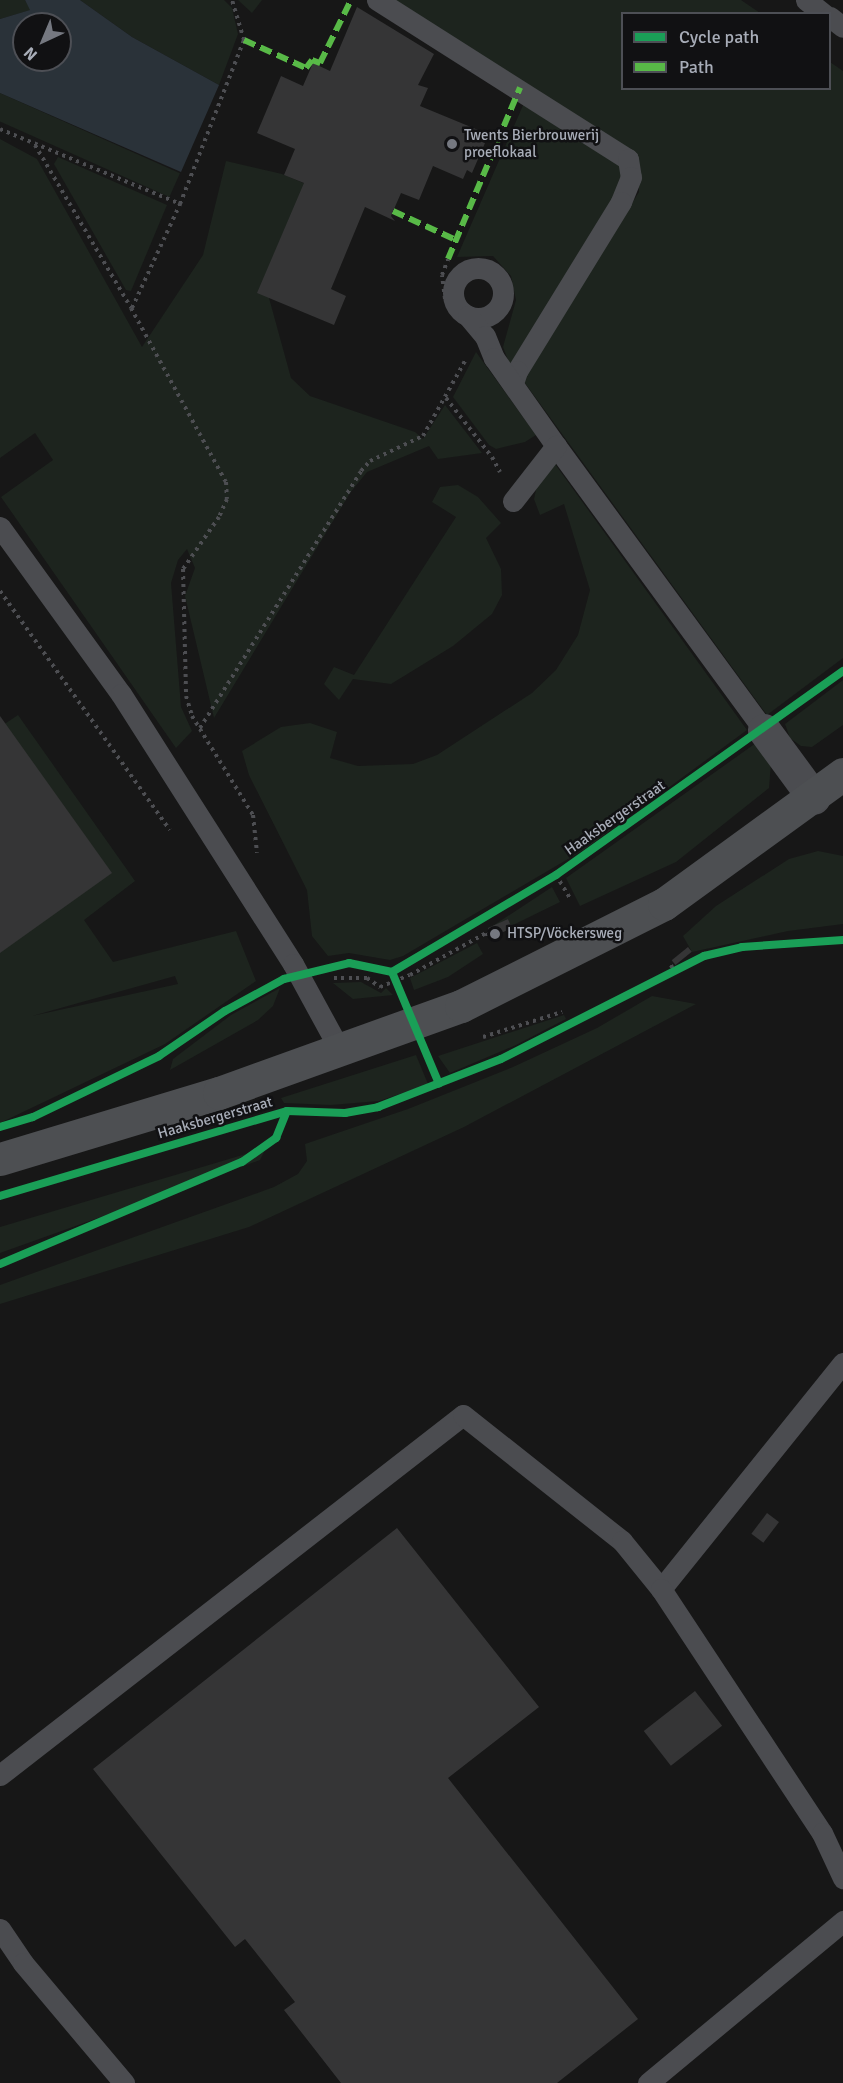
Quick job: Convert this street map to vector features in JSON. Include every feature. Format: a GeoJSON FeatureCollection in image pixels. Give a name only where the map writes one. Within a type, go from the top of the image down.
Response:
{"type":"FeatureCollection","features":[{"type":"Feature","properties":{"kind":"main road","name":"Haaksbergerstraat"},"geometry":{"type":"LineString","coordinates":[[0,1159],[341,1052],[415,1026],[530,974],[664,904],[833,787]]}},
{"type":"Feature","properties":{"kind":"street"},"geometry":{"type":"LineString","coordinates":[[764,730],[833,787]]}},
{"type":"Feature","properties":{"kind":"lane"},"geometry":{"type":"LineString","coordinates":[[377,0],[628,159],[631,177],[621,202],[517,371],[513,383]]}},
{"type":"Feature","properties":{"kind":"lane"},"geometry":{"type":"LineString","coordinates":[[806,0],[821,12]]}},
{"type":"Feature","properties":{"kind":"lane"},"geometry":{"type":"LineString","coordinates":[[831,18],[843,27]]}},
{"type":"Feature","properties":{"kind":"lane"},"geometry":{"type":"LineString","coordinates":[[485,336],[492,314],[502,301],[502,285],[492,272],[476,267],[462,274],[453,288],[456,304],[485,336],[494,358],[556,446],[764,730]]}},
{"type":"Feature","properties":{"kind":"lane"},"geometry":{"type":"LineString","coordinates":[[468,316],[492,314]]}},
{"type":"Feature","properties":{"kind":"lane"},"geometry":{"type":"LineString","coordinates":[[513,501],[556,446]]}},
{"type":"Feature","properties":{"kind":"lane"},"geometry":{"type":"LineString","coordinates":[[0,527],[121,694],[299,975],[341,1052]]}},
{"type":"Feature","properties":{"kind":"lane"},"geometry":{"type":"LineString","coordinates":[[661,1589],[843,1363]]}},
{"type":"Feature","properties":{"kind":"lane"},"geometry":{"type":"LineString","coordinates":[[0,1775],[463,1416],[622,1541],[661,1589],[822,1833],[843,1878]]}},
{"type":"Feature","properties":{"kind":"lane"},"geometry":{"type":"LineString","coordinates":[[648,2083],[843,1922]]}},
{"type":"Feature","properties":{"kind":"lane"},"geometry":{"type":"LineString","coordinates":[[0,1929],[23,1963],[124,2083]]}},
{"type":"Feature","properties":{"kind":"path"},"geometry":{"type":"LineString","coordinates":[[131,308],[180,204],[244,40],[232,0]]}},
{"type":"Feature","properties":{"kind":"path"},"geometry":{"type":"LineString","coordinates":[[0,129],[180,204]]}},
{"type":"Feature","properties":{"kind":"path"},"geometry":{"type":"LineString","coordinates":[[35,145],[131,308],[226,482],[227,499],[183,569],[181,583],[186,696],[200,728],[253,815],[257,863]]}},
{"type":"Feature","properties":{"kind":"path"},"geometry":{"type":"LineString","coordinates":[[448,259],[442,291],[448,306]]}},
{"type":"Feature","properties":{"kind":"path"},"geometry":{"type":"LineString","coordinates":[[200,728],[365,466],[423,436],[468,356]]}},
{"type":"Feature","properties":{"kind":"path"},"geometry":{"type":"LineString","coordinates":[[446,398],[492,457],[513,501]]}},
{"type":"Feature","properties":{"kind":"path"},"geometry":{"type":"LineString","coordinates":[[0,591],[176,839]]}},
{"type":"Feature","properties":{"kind":"path"},"geometry":{"type":"LineString","coordinates":[[560,872],[569,897]]}},
{"type":"Feature","properties":{"kind":"path"},"geometry":{"type":"LineString","coordinates":[[299,975],[327,969],[334,978],[366,978],[380,987],[486,933],[489,937]]}},
{"type":"Feature","properties":{"kind":"path"},"geometry":{"type":"LineString","coordinates":[[402,966],[392,972],[415,1026]]}},
{"type":"Feature","properties":{"kind":"path"},"geometry":{"type":"LineString","coordinates":[[664,977],[676,968]]}},
{"type":"Feature","properties":{"kind":"path"},"geometry":{"type":"LineString","coordinates":[[472,1040],[562,1012]]}},
{"type":"Feature","properties":{"kind":"shaded area"},"geometry":{"type":"Polygon","coordinates":[[[0,0],[25,0],[31,10],[12,12],[12,16],[0,19],[0,0]]]}},
{"type":"Feature","properties":{"kind":"shaded area"},"geometry":{"type":"Polygon","coordinates":[[[25,0],[80,0],[132,37],[219,85],[181,172],[0,93],[0,19],[12,15],[12,72],[72,72],[72,12],[23,12],[30,10],[25,0]]]}},
{"type":"Feature","properties":{"kind":"shaded area"},"geometry":{"type":"Polygon","coordinates":[[[80,0],[224,0],[232,8],[238,34],[219,85],[132,37],[80,0]]]}},
{"type":"Feature","properties":{"kind":"shaded area"},"geometry":{"type":"Polygon","coordinates":[[[238,0],[262,0],[252,13],[238,0]]]}},
{"type":"Feature","properties":{"kind":"shaded area"},"geometry":{"type":"Polygon","coordinates":[[[389,0],[741,0],[759,12],[621,12],[621,90],[831,90],[831,63],[843,71],[843,658],[767,715],[522,379],[639,192],[639,172],[632,152],[389,0]]]}},
{"type":"Feature","properties":{"kind":"shaded area"},"geometry":{"type":"Polygon","coordinates":[[[0,93],[180,173],[169,197],[0,121],[0,93]]]}},
{"type":"Feature","properties":{"kind":"shaded area"},"geometry":{"type":"Polygon","coordinates":[[[524,103],[619,165],[622,176],[619,189],[510,365],[503,347],[516,300],[511,276],[493,256],[457,257],[524,103]]]}},
{"type":"Feature","properties":{"kind":"shaded area"},"geometry":{"type":"Polygon","coordinates":[[[0,139],[37,159],[142,347],[203,255],[226,161],[282,174],[315,188],[269,298],[291,378],[310,396],[415,432],[423,439],[445,405],[482,453],[438,459],[429,446],[367,472],[350,493],[214,718],[185,596],[195,568],[187,549],[178,560],[171,583],[181,707],[192,731],[176,748],[1,497],[53,460],[35,433],[0,458],[0,139]]]}},
{"type":"Feature","properties":{"kind":"shaded area"},"geometry":{"type":"Polygon","coordinates":[[[58,157],[167,205],[131,291],[126,290],[54,164],[58,157]]]}},
{"type":"Feature","properties":{"kind":"shaded area"},"geometry":{"type":"Polygon","coordinates":[[[476,352],[536,435],[525,442],[496,449],[489,445],[453,397],[476,352]]]}},
{"type":"Feature","properties":{"kind":"shaded area"},"geometry":{"type":"Polygon","coordinates":[[[555,464],[747,730],[585,849],[403,956],[390,960],[349,953],[328,956],[312,936],[307,890],[249,775],[242,751],[281,727],[310,723],[337,732],[330,758],[358,766],[413,764],[437,755],[532,693],[556,670],[578,635],[590,590],[564,504],[540,515],[534,499],[538,481],[555,464]]]}},
{"type":"Feature","properties":{"kind":"shaded area"},"geometry":{"type":"Polygon","coordinates":[[[458,485],[478,497],[501,523],[486,538],[501,569],[502,595],[492,614],[453,646],[391,684],[353,679],[339,700],[324,684],[334,667],[354,675],[456,517],[432,502],[440,487],[458,485]]]}},
{"type":"Feature","properties":{"kind":"shaded area"},"geometry":{"type":"Polygon","coordinates":[[[843,680],[843,725],[812,747],[801,746],[790,738],[785,724],[843,680]]]}},
{"type":"Feature","properties":{"kind":"shaded area"},"geometry":{"type":"Polygon","coordinates":[[[18,715],[135,881],[84,920],[113,962],[236,931],[256,981],[165,1044],[0,1123],[0,727],[18,715]],[[175,976],[32,1016],[178,984],[175,976]]]}},
{"type":"Feature","properties":{"kind":"shaded area"},"geometry":{"type":"Polygon","coordinates":[[[756,743],[771,763],[769,788],[676,862],[580,906],[566,878],[756,743]]]}},
{"type":"Feature","properties":{"kind":"shaded area"},"geometry":{"type":"Polygon","coordinates":[[[818,851],[843,856],[843,924],[788,931],[692,952],[683,936],[716,906],[789,859],[818,851]]]}},
{"type":"Feature","properties":{"kind":"shaded area"},"geometry":{"type":"Polygon","coordinates":[[[552,887],[560,902],[511,926],[508,919],[488,929],[552,887]]]}},
{"type":"Feature","properties":{"kind":"shaded area"},"geometry":{"type":"Polygon","coordinates":[[[477,943],[483,954],[448,977],[414,990],[410,978],[477,943]]]}},
{"type":"Feature","properties":{"kind":"shaded area"},"geometry":{"type":"Polygon","coordinates":[[[361,982],[381,993],[386,988],[393,995],[353,999],[333,983],[361,982]]]}},
{"type":"Feature","properties":{"kind":"shaded area"},"geometry":{"type":"Polygon","coordinates":[[[280,988],[273,1006],[258,1020],[170,1070],[173,1059],[231,1015],[280,988]]]}},
{"type":"Feature","properties":{"kind":"shaded area"},"geometry":{"type":"Polygon","coordinates":[[[652,996],[696,1004],[464,1127],[249,1227],[0,1304],[0,1285],[274,1187],[298,1174],[307,1161],[305,1144],[408,1109],[513,1067],[597,1028],[652,996]]]}},
{"type":"Feature","properties":{"kind":"shaded area"},"geometry":{"type":"Polygon","coordinates":[[[564,1015],[566,1019],[516,1045],[450,1073],[438,1056],[564,1015]]]}},
{"type":"Feature","properties":{"kind":"shaded area"},"geometry":{"type":"Polygon","coordinates":[[[416,1055],[428,1084],[379,1101],[331,1105],[284,1103],[281,1098],[416,1055]]]}},
{"type":"Feature","properties":{"kind":"shaded area"},"geometry":{"type":"Polygon","coordinates":[[[266,1148],[260,1160],[0,1253],[0,1227],[266,1148]]]}},
{"type":"Feature","properties":{"kind":"building"},"geometry":{"type":"Polygon","coordinates":[[[357,7],[434,54],[418,85],[428,88],[420,106],[483,132],[479,141],[485,143],[472,173],[467,170],[463,179],[433,166],[419,200],[401,193],[391,216],[395,221],[365,207],[331,289],[346,296],[334,325],[257,293],[304,183],[284,175],[295,149],[257,133],[281,76],[303,86],[313,63],[330,71],[357,7]]]}},
{"type":"Feature","properties":{"kind":"building"},"geometry":{"type":"Polygon","coordinates":[[[0,716],[112,873],[0,953],[0,716]]]}},
{"type":"Feature","properties":{"kind":"building"},"geometry":{"type":"Polygon","coordinates":[[[508,919],[512,928],[492,937],[488,928],[508,919]]]}},
{"type":"Feature","properties":{"kind":"building"},"geometry":{"type":"Polygon","coordinates":[[[688,947],[692,952],[675,965],[672,960],[688,947]]]}},
{"type":"Feature","properties":{"kind":"building"},"geometry":{"type":"Polygon","coordinates":[[[767,1513],[779,1522],[763,1543],[751,1534],[767,1513]]]}},
{"type":"Feature","properties":{"kind":"building"},"geometry":{"type":"Polygon","coordinates":[[[397,1528],[539,1707],[448,1778],[638,2019],[557,2083],[341,2083],[284,2010],[295,2002],[245,1939],[235,1947],[93,1769],[397,1528]]]}},
{"type":"Feature","properties":{"kind":"building"},"geometry":{"type":"Polygon","coordinates":[[[695,1691],[722,1726],[671,1766],[644,1731],[695,1691]]]}},
{"type":"Feature","properties":{"kind":"marked path"},"geometry":{"type":"LineString","coordinates":[[244,40],[306,68],[312,60],[320,63],[351,0]]}},
{"type":"Feature","properties":{"kind":"marked path"},"geometry":{"type":"LineString","coordinates":[[448,259],[520,88]]}},
{"type":"Feature","properties":{"kind":"marked path"},"geometry":{"type":"LineString","coordinates":[[393,211],[454,239]]}},
{"type":"Feature","properties":{"kind":"cycle path"},"geometry":{"type":"LineString","coordinates":[[0,1127],[33,1117],[159,1056],[225,1011],[284,979],[349,963],[392,972],[556,875],[843,671]]}},
{"type":"Feature","properties":{"kind":"cycle path"},"geometry":{"type":"LineString","coordinates":[[0,1196],[287,1111],[345,1113],[378,1107],[501,1059],[704,956],[742,947],[843,940]]}},
{"type":"Feature","properties":{"kind":"cycle path"},"geometry":{"type":"LineString","coordinates":[[392,972],[439,1084]]}},
{"type":"Feature","properties":{"kind":"cycle path"},"geometry":{"type":"LineString","coordinates":[[0,1264],[242,1162],[276,1138],[287,1111]]}},
{"type":"Feature","properties":{"kind":"place","name":"Twents Bierbrouwerij proeflokaal"},"geometry":{"type":"Point","coordinates":[452,144]}},
{"type":"Feature","properties":{"kind":"place","name":"HTSP/Vöckersweg"},"geometry":{"type":"Point","coordinates":[495,934]}}]}
